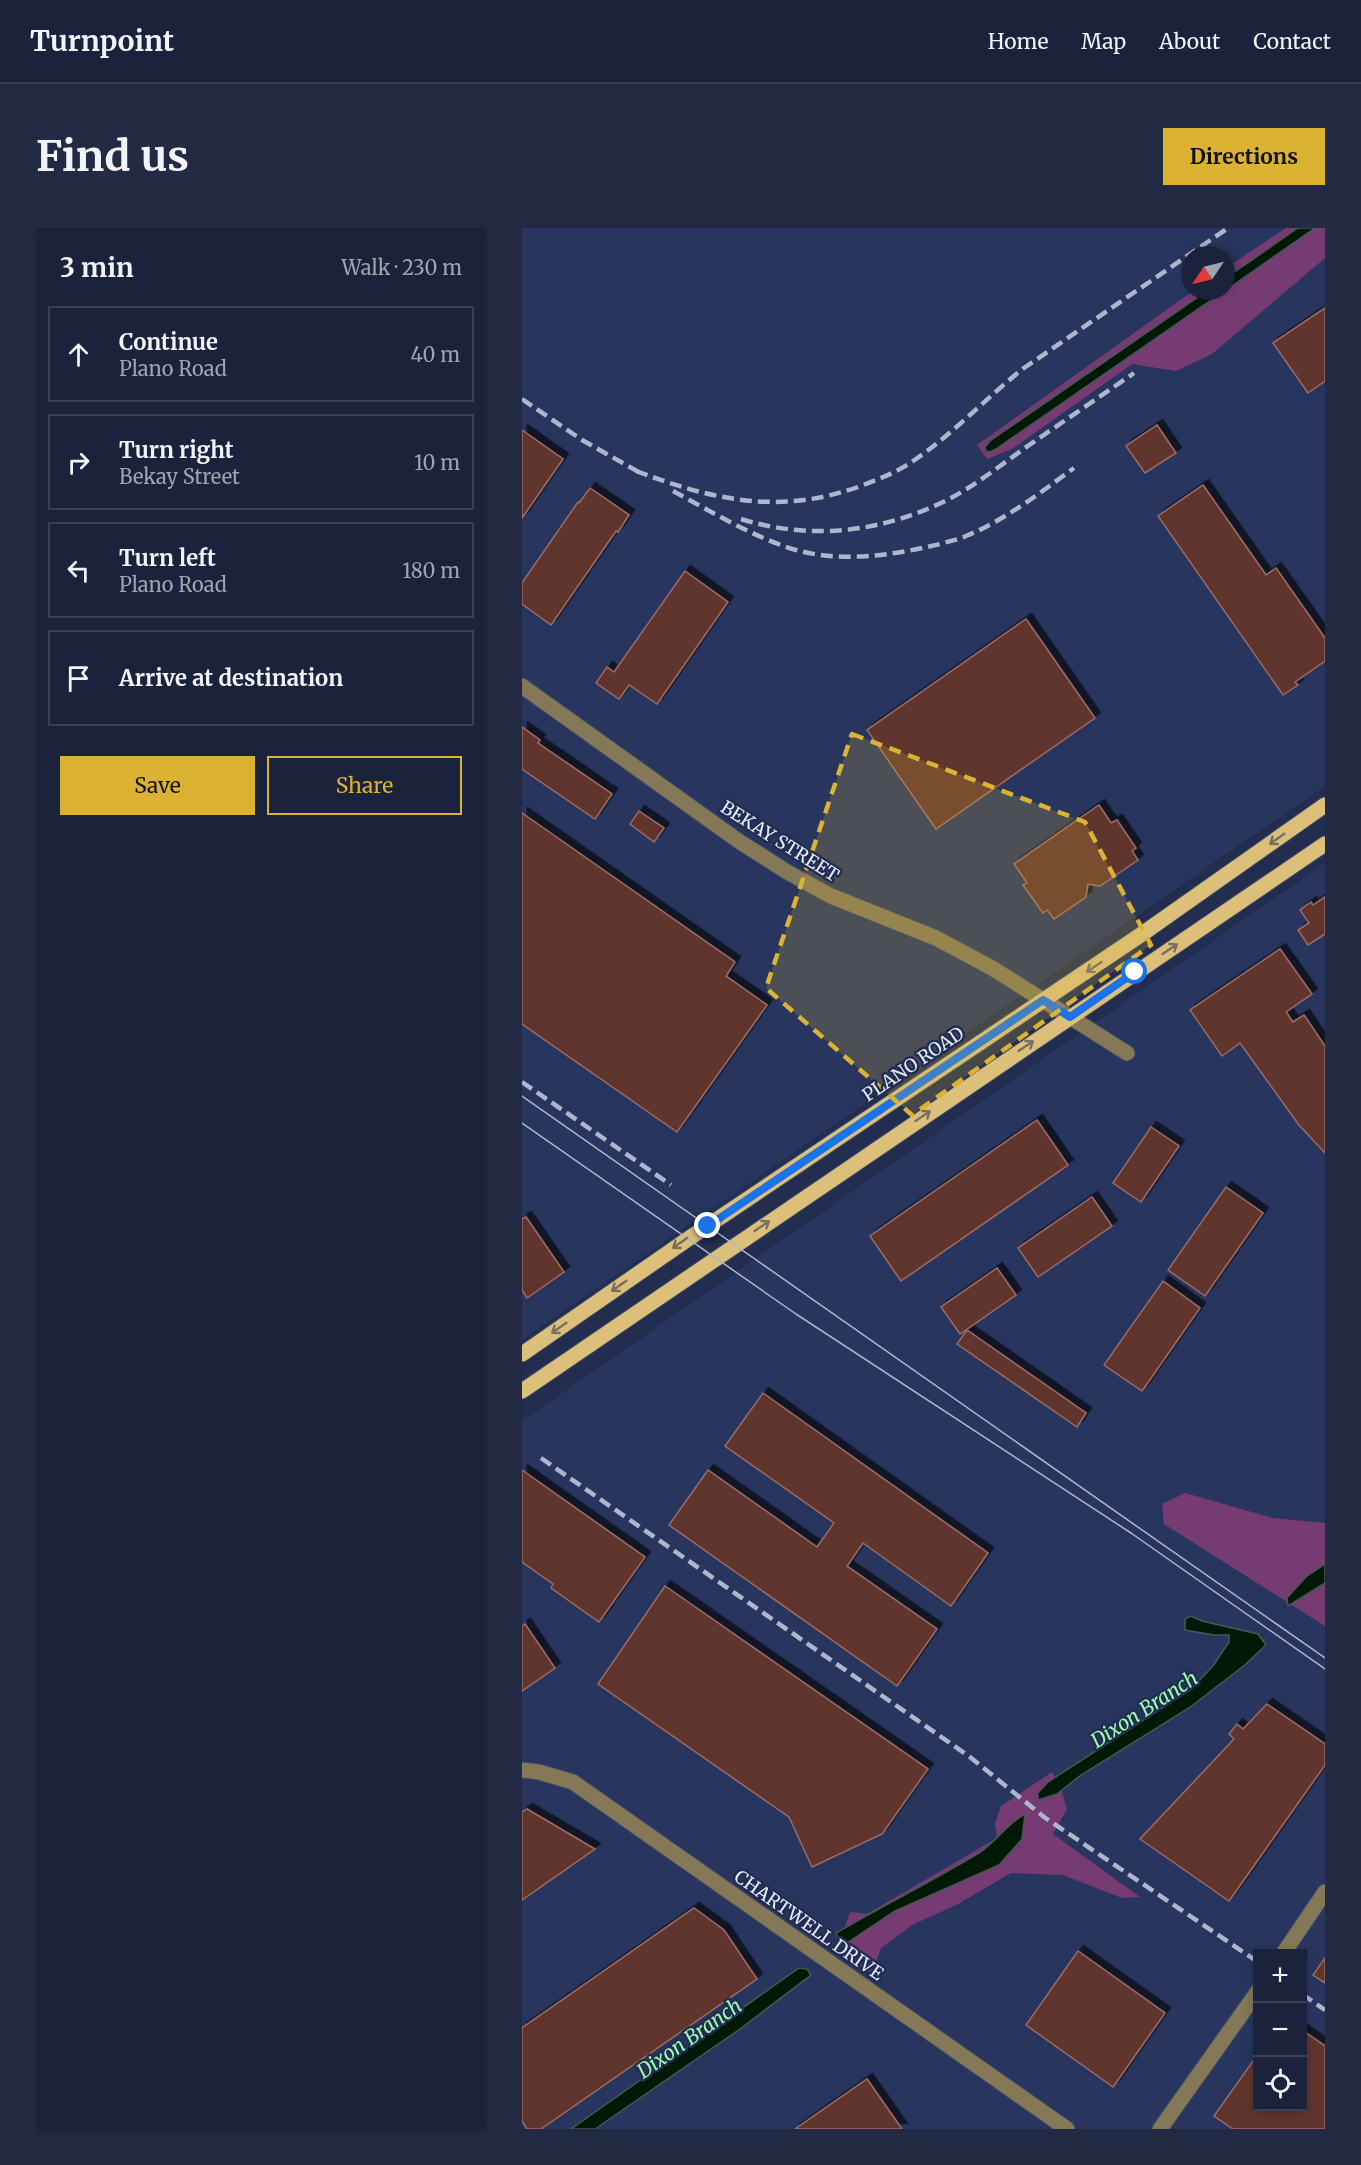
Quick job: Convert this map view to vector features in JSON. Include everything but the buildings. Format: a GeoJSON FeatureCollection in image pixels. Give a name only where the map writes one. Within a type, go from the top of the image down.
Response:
{"type":"FeatureCollection","features":[{"type":"Feature","properties":{"kind":"main road","name":"PLANO ROAD"},"geometry":{"type":"LineString","coordinates":[[522,1354],[687,1239],[1142,934],[1325,805]]}},
{"type":"Feature","properties":{"kind":"main road"},"geometry":{"type":"LineString","coordinates":[[522,1391],[1325,844]]}},
{"type":"Feature","properties":{"kind":"street","name":"BEKAY STREET"},"geometry":{"type":"LineString","coordinates":[[522,686],[740,842],[789,873],[831,896],[936,938],[992,968],[1127,1053]]}},
{"type":"Feature","properties":{"kind":"street","name":"CHARTWELL DRIVE"},"geometry":{"type":"LineString","coordinates":[[522,1770],[539,1772],[573,1782],[1067,2129]]}},
{"type":"Feature","properties":{"kind":"street"},"geometry":{"type":"LineString","coordinates":[[1286,1949],[1325,1893]]}},
{"type":"Feature","properties":{"kind":"street"},"geometry":{"type":"LineString","coordinates":[[1160,2129],[1253,1997]]}},
{"type":"Feature","properties":{"kind":"highlighted area"},"geometry":{"type":"Polygon","coordinates":[[[852,734],[1085,822],[1151,945],[912,1115],[766,988],[852,734]]]}},
{"type":"Feature","properties":{"kind":"shaded area"},"geometry":{"type":"Polygon","coordinates":[[[522,228],[1325,228],[1325,786],[522,1340],[522,228]]]}},
{"type":"Feature","properties":{"kind":"shaded area"},"geometry":{"type":"Polygon","coordinates":[[[1286,228],[1325,228],[1325,258],[1212,354],[1176,371],[1132,364],[1012,449],[987,459],[977,445],[1181,300],[1235,300],[1235,262],[1286,228]]]}},
{"type":"Feature","properties":{"kind":"shaded area"},"geometry":{"type":"Polygon","coordinates":[[[1298,228],[1315,228],[1235,284],[1235,272],[1298,228]]]}},
{"type":"Feature","properties":{"kind":"shaded area"},"geometry":{"type":"Polygon","coordinates":[[[1194,300],[1211,300],[990,452],[986,451],[985,447],[990,441],[1194,300]]]}},
{"type":"Feature","properties":{"kind":"shaded area"},"geometry":{"type":"Polygon","coordinates":[[[1325,863],[1325,2129],[522,2129],[522,1421],[1325,863]]]}},
{"type":"Feature","properties":{"kind":"shaded area"},"geometry":{"type":"Polygon","coordinates":[[[1185,1493],[1273,1518],[1325,1523],[1325,1626],[1164,1524],[1162,1504],[1185,1493]]]}},
{"type":"Feature","properties":{"kind":"shaded area"},"geometry":{"type":"Polygon","coordinates":[[[1325,1564],[1325,1583],[1288,1606],[1287,1598],[1306,1577],[1325,1564]]]}},
{"type":"Feature","properties":{"kind":"shaded area"},"geometry":{"type":"Polygon","coordinates":[[[1191,1616],[1202,1621],[1258,1634],[1266,1645],[1246,1664],[1189,1708],[1081,1775],[1057,1794],[1038,1800],[1038,1793],[1048,1782],[1190,1690],[1213,1666],[1229,1642],[1229,1635],[1185,1630],[1185,1619],[1191,1616]]]}},
{"type":"Feature","properties":{"kind":"shaded area"},"geometry":{"type":"Polygon","coordinates":[[[1052,1772],[1067,1809],[1053,1834],[1140,1897],[1122,1898],[1063,1875],[1011,1873],[958,1904],[914,1924],[881,1948],[872,1974],[844,1956],[843,1933],[850,1912],[867,1914],[997,1838],[995,1824],[1001,1806],[1052,1772]]]}},
{"type":"Feature","properties":{"kind":"shaded area"},"geometry":{"type":"Polygon","coordinates":[[[1025,1814],[1022,1839],[999,1865],[895,1911],[847,1943],[840,1943],[836,1933],[979,1853],[1025,1814]]]}},
{"type":"Feature","properties":{"kind":"shaded area"},"geometry":{"type":"Polygon","coordinates":[[[799,1968],[807,1969],[811,1975],[740,2029],[595,2129],[571,2129],[799,1968]]]}},
{"type":"Feature","properties":{"kind":"tram line"},"geometry":{"type":"LineString","coordinates":[[522,1096],[1325,1658]]}},
{"type":"Feature","properties":{"kind":"tram line"},"geometry":{"type":"LineString","coordinates":[[522,1123],[796,1314],[1131,1533],[1325,1669]]}},
{"type":"Feature","properties":{"kind":"railway"},"geometry":{"type":"LineString","coordinates":[[636,471],[692,490],[719,496],[773,502],[829,496],[881,478],[902,468],[930,449],[1024,368],[1228,228]]}},
{"type":"Feature","properties":{"kind":"railway"},"geometry":{"type":"LineString","coordinates":[[741,519],[766,526],[817,531],[868,527],[917,513],[941,503],[974,484],[1134,373]]}},
{"type":"Feature","properties":{"kind":"railway"},"geometry":{"type":"LineString","coordinates":[[522,399],[582,440],[644,475]]}},
{"type":"Feature","properties":{"kind":"railway"},"geometry":{"type":"LineString","coordinates":[[673,491],[733,524],[780,545],[814,554],[868,556],[923,548],[980,530],[1008,514],[1074,468]]}},
{"type":"Feature","properties":{"kind":"railway"},"geometry":{"type":"LineString","coordinates":[[522,1082],[671,1185]]}},
{"type":"Feature","properties":{"kind":"railway"},"geometry":{"type":"LineString","coordinates":[[541,1458],[970,1757],[1044,1817],[1253,1959]]}},
{"type":"Feature","properties":{"kind":"railway"},"geometry":{"type":"LineString","coordinates":[[1307,1997],[1325,2010]]}},
{"type":"Feature","properties":{"kind":"route"},"geometry":{"type":"LineString","coordinates":[[708,1226],[1043,1000],[1070,1017],[1135,972]]}},
{"type":"Feature","properties":{"kind":"water label","name":"Dixon Branch"},"geometry":{"type":"Point","coordinates":[1144,1709]}},
{"type":"Feature","properties":{"kind":"water label","name":"Dixon Branch"},"geometry":{"type":"Point","coordinates":[689,2038]}}]}
